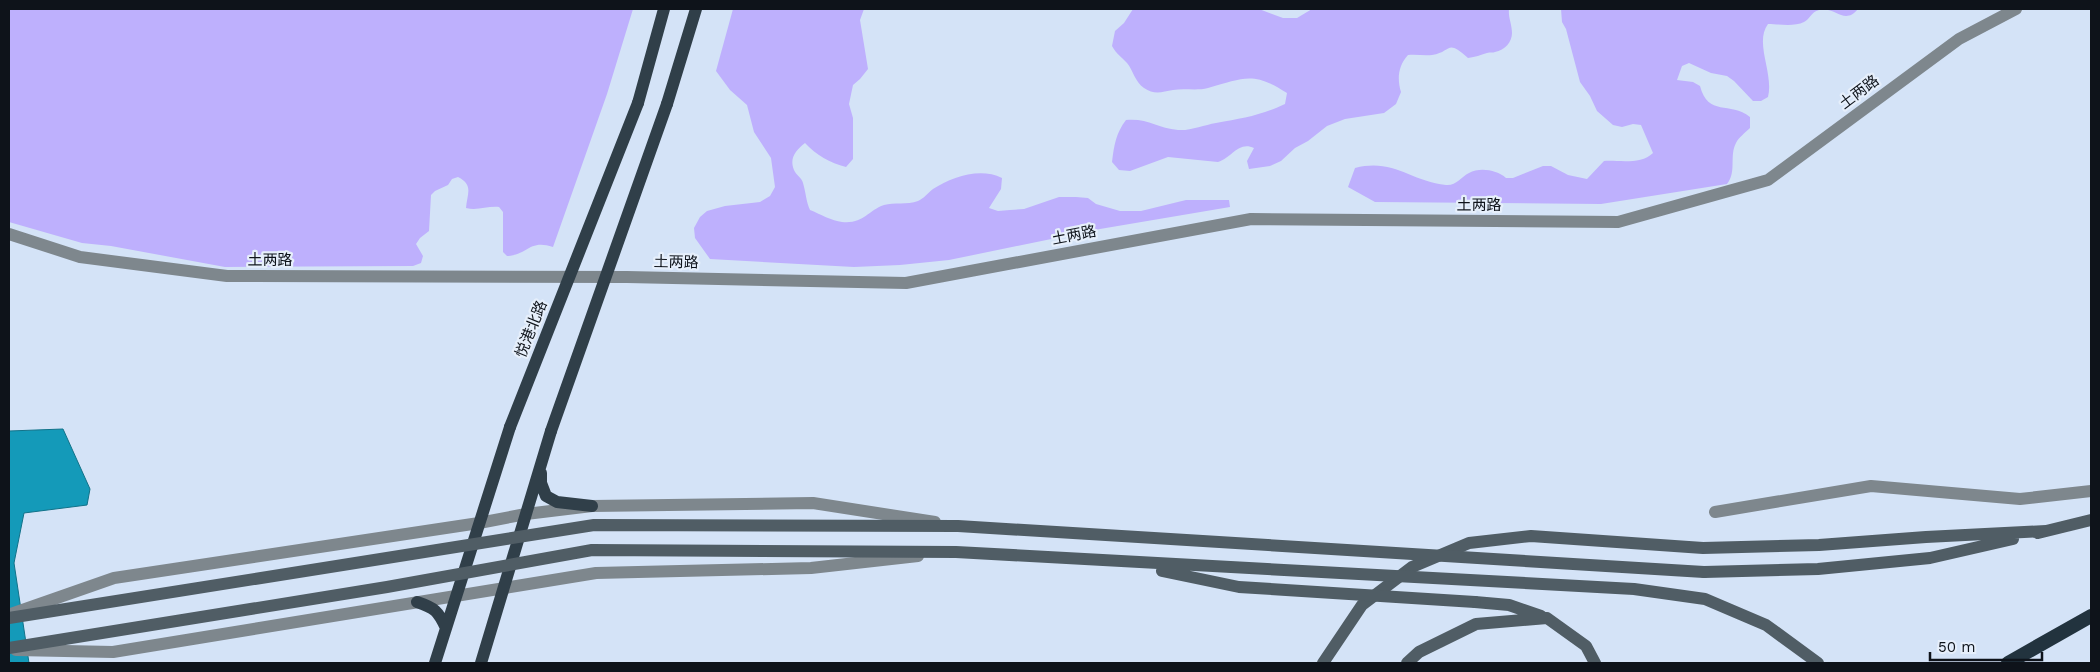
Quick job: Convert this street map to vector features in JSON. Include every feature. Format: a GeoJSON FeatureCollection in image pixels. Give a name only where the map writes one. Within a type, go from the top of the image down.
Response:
{"type":"FeatureCollection","features":[{"type":"Feature","properties":{"kind":"highway"},"geometry":{"type":"LineString","coordinates":[[2008,663],[2091,616]]}},
{"type":"Feature","properties":{"kind":"main road","name":"悦港北路"},"geometry":{"type":"LineString","coordinates":[[435,662],[510,427],[638,103],[664,9]]}},
{"type":"Feature","properties":{"kind":"main road"},"geometry":{"type":"LineString","coordinates":[[482,661],[551,431],[667,104],[696,9]]}},
{"type":"Feature","properties":{"kind":"main road"},"geometry":{"type":"LineString","coordinates":[[541,465],[541,483],[546,496],[557,502],[592,506]]}},
{"type":"Feature","properties":{"kind":"main road"},"geometry":{"type":"LineString","coordinates":[[9,616],[594,525],[958,526],[1704,572],[1818,569],[1930,558],[2091,520]]}},
{"type":"Feature","properties":{"kind":"main road"},"geometry":{"type":"LineString","coordinates":[[1323,663],[1362,605],[1412,567],[1469,542],[1531,536],[1703,548],[1819,545],[2046,531]]}},
{"type":"Feature","properties":{"kind":"main road"},"geometry":{"type":"LineString","coordinates":[[9,649],[592,550],[956,552],[1651,591],[1704,599],[1766,625],[1818,663]]}},
{"type":"Feature","properties":{"kind":"main road"},"geometry":{"type":"LineString","coordinates":[[1120,562],[1239,587],[1509,605],[1547,618],[1586,646],[1595,663]]}},
{"type":"Feature","properties":{"kind":"main road"},"geometry":{"type":"LineString","coordinates":[[417,602],[432,607],[440,615],[446,628]]}},
{"type":"Feature","properties":{"kind":"main road"},"geometry":{"type":"LineString","coordinates":[[1407,663],[1419,652],[1476,624],[1547,618]]}},
{"type":"Feature","properties":{"kind":"street","name":"土两路"},"geometry":{"type":"LineString","coordinates":[[9,234],[80,257],[227,276],[627,277],[906,283],[1251,219],[1618,222],[1768,180],[1959,39],[2016,9]]}},
{"type":"Feature","properties":{"kind":"street"},"geometry":{"type":"LineString","coordinates":[[1716,512],[1871,486],[2020,499],[2091,491]]}},
{"type":"Feature","properties":{"kind":"street"},"geometry":{"type":"LineString","coordinates":[[9,616],[114,578],[479,523],[526,514],[592,506],[813,503],[958,526]]}},
{"type":"Feature","properties":{"kind":"street"},"geometry":{"type":"LineString","coordinates":[[9,649],[113,652],[596,573],[811,568],[956,552]]}},
{"type":"Feature","properties":{"kind":"shaded area"},"geometry":{"type":"Polygon","coordinates":[[[9,9],[633,9],[607,94],[553,247],[545,245],[533,246],[520,253],[507,256],[503,252],[503,212],[499,207],[466,208],[468,187],[458,177],[452,179],[448,185],[431,195],[429,231],[416,244],[423,256],[421,263],[413,266],[225,267],[111,246],[82,243],[9,222],[9,9]]]}},
{"type":"Feature","properties":{"kind":"shaded area"},"geometry":{"type":"Polygon","coordinates":[[[733,9],[864,9],[860,20],[868,69],[853,85],[849,104],[853,118],[853,159],[846,167],[840,165],[819,155],[805,143],[796,151],[792,162],[794,170],[802,181],[810,210],[830,219],[842,222],[855,221],[884,205],[918,201],[933,189],[957,177],[976,173],[985,173],[1002,178],[1001,189],[989,208],[998,211],[1024,209],[1059,197],[1088,198],[1096,204],[1120,211],[1141,211],[1186,200],[1229,200],[1230,207],[1100,229],[949,260],[900,265],[854,267],[710,259],[695,238],[694,228],[700,217],[707,211],[725,206],[760,202],[770,196],[775,187],[771,158],[754,132],[747,105],[730,90],[716,71],[733,9]]]}},
{"type":"Feature","properties":{"kind":"shaded area"},"geometry":{"type":"Polygon","coordinates":[[[1133,9],[1259,9],[1283,18],[1297,18],[1312,9],[1509,9],[1512,36],[1502,49],[1468,58],[1452,47],[1432,55],[1408,55],[1400,68],[1399,82],[1401,92],[1396,104],[1384,113],[1345,119],[1327,126],[1308,141],[1295,148],[1281,161],[1270,166],[1249,169],[1247,161],[1254,148],[1248,146],[1239,148],[1218,162],[1168,157],[1130,171],[1119,170],[1112,162],[1116,140],[1126,120],[1140,120],[1171,129],[1187,130],[1267,111],[1285,104],[1287,93],[1265,82],[1248,78],[1204,89],[1177,89],[1151,92],[1138,83],[1129,66],[1112,46],[1115,31],[1124,23],[1133,9]]]}},
{"type":"Feature","properties":{"kind":"shaded area"},"geometry":{"type":"Polygon","coordinates":[[[1561,9],[1858,9],[1848,16],[1819,10],[1800,24],[1768,24],[1764,32],[1763,49],[1769,78],[1769,88],[1768,97],[1761,101],[1753,101],[1727,76],[1711,73],[1689,63],[1682,66],[1677,80],[1693,82],[1700,86],[1708,102],[1742,112],[1750,117],[1750,128],[1739,139],[1734,148],[1732,174],[1727,184],[1601,204],[1375,202],[1348,187],[1355,168],[1368,166],[1391,168],[1433,183],[1446,185],[1453,184],[1469,173],[1478,170],[1493,171],[1506,178],[1513,178],[1543,166],[1551,166],[1568,175],[1587,179],[1604,161],[1636,161],[1653,153],[1641,125],[1633,124],[1622,127],[1613,125],[1597,111],[1590,96],[1580,82],[1566,29],[1562,22],[1561,9]]]}},
{"type":"Feature","properties":{"kind":"water"},"geometry":{"type":"Polygon","coordinates":[[[63,429],[90,489],[87,505],[24,513],[14,563],[29,663],[9,663],[9,431],[63,429]]]}}]}
